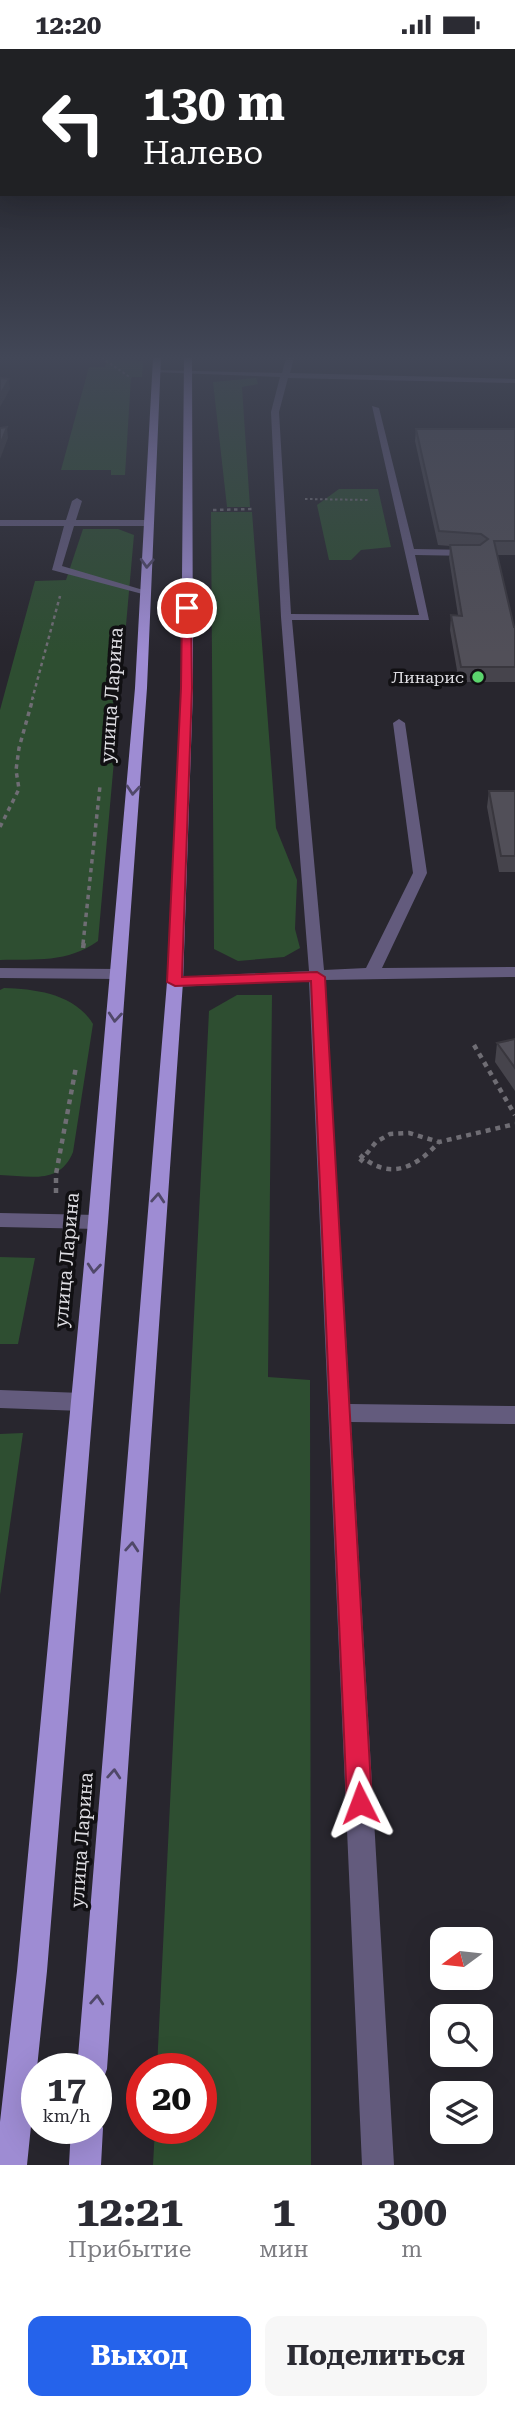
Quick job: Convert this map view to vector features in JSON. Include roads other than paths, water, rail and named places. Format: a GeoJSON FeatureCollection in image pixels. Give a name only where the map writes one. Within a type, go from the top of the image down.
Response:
{"type":"FeatureCollection","features":[{"type":"Feature","properties":{"kind":"main road","name":"улица Ларина"},"geometry":{"type":"LineString","coordinates":[[11,2165],[32,1971],[98,1222],[141,688],[152,457]]}},
{"type":"Feature","properties":{"kind":"main road","name":"улица Ларина"},"geometry":{"type":"LineString","coordinates":[[93,2053],[175,982],[187,688],[185,457]]}},
{"type":"Feature","properties":{"kind":"main road"},"geometry":{"type":"LineString","coordinates":[[85,2165],[87,2144]]}},
{"type":"Feature","properties":{"kind":"street"},"geometry":{"type":"LineString","coordinates":[[277,457],[286,617],[317,977],[378,2165]]}},
{"type":"Feature","properties":{"kind":"street"},"geometry":{"type":"LineString","coordinates":[[286,617],[425,618],[387,457]]}},
{"type":"Feature","properties":{"kind":"street"},"geometry":{"type":"LineString","coordinates":[[77,501],[56,568],[146,594]]}},
{"type":"Feature","properties":{"kind":"street"},"geometry":{"type":"LineString","coordinates":[[0,523],[149,523]]}},
{"type":"Feature","properties":{"kind":"street"},"geometry":{"type":"LineString","coordinates":[[409,552],[479,553]]}},
{"type":"Feature","properties":{"kind":"street"},"geometry":{"type":"LineString","coordinates":[[372,972],[420,873],[400,723]]}},
{"type":"Feature","properties":{"kind":"street"},"geometry":{"type":"LineString","coordinates":[[175,982],[317,977],[372,972],[515,972]]}},
{"type":"Feature","properties":{"kind":"street"},"geometry":{"type":"LineString","coordinates":[[0,973],[118,974]]}},
{"type":"Feature","properties":{"kind":"street"},"geometry":{"type":"LineString","coordinates":[[0,1220],[98,1222]]}},
{"type":"Feature","properties":{"kind":"street"},"geometry":{"type":"LineString","coordinates":[[0,1399],[82,1402]]}},
{"type":"Feature","properties":{"kind":"street"},"geometry":{"type":"LineString","coordinates":[[340,1413],[515,1415]]}},
{"type":"Feature","properties":{"kind":"place","name":"Линарис"},"geometry":{"type":"Point","coordinates":[478,677]}}]}
